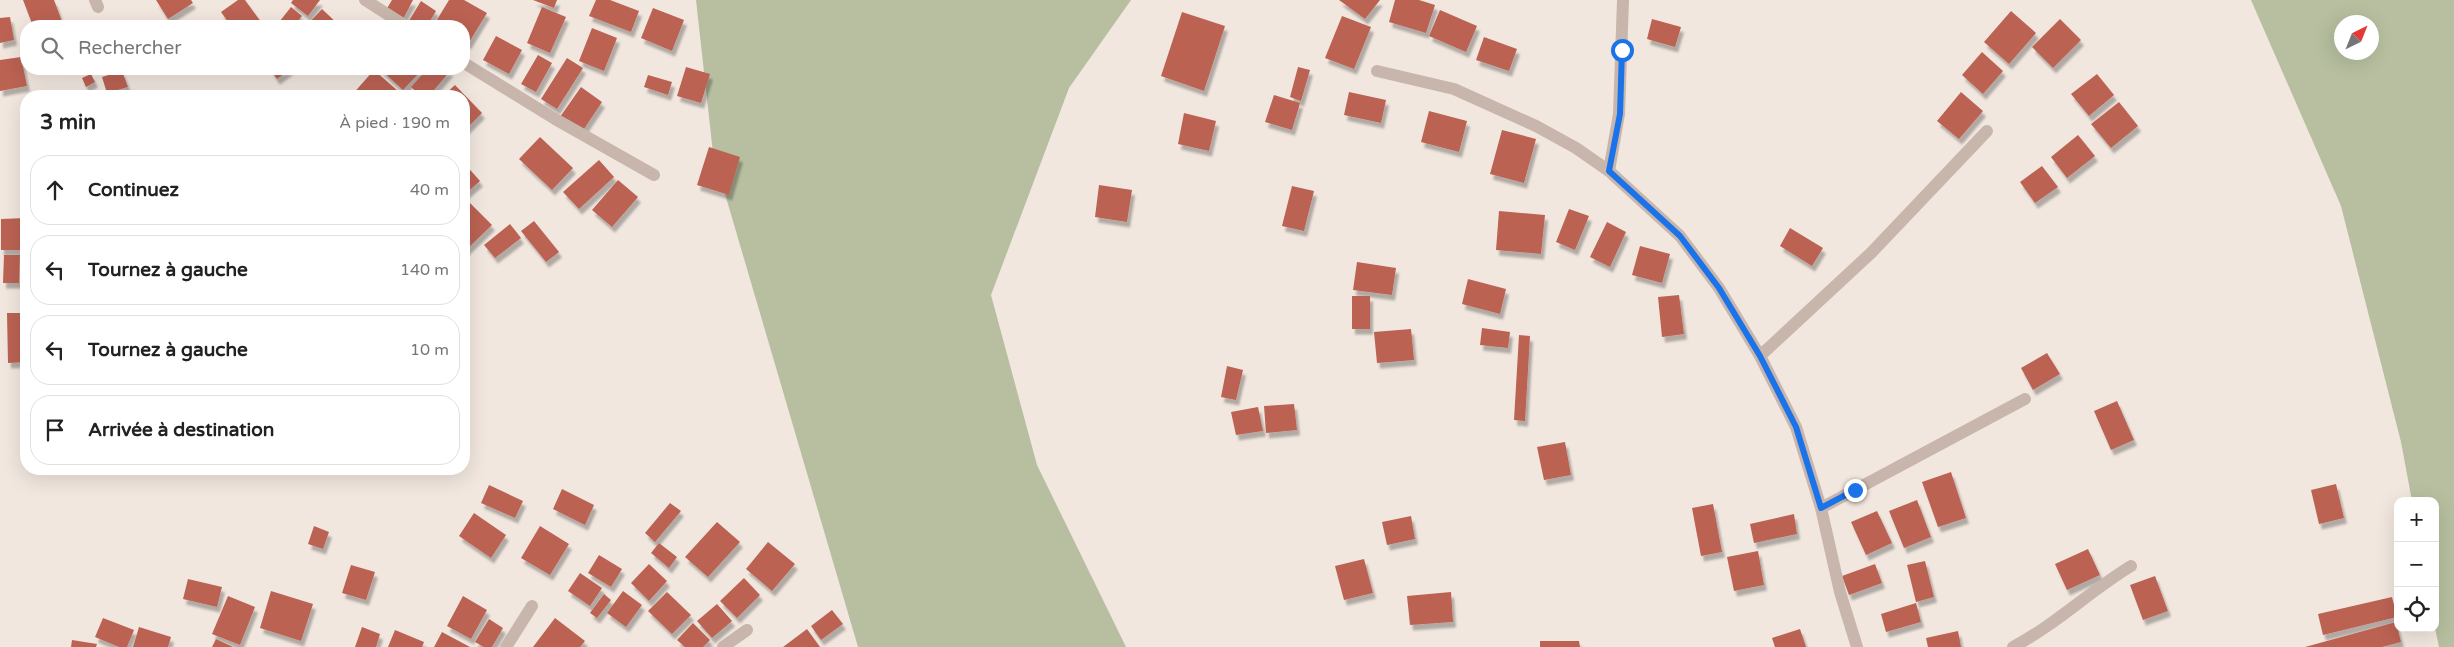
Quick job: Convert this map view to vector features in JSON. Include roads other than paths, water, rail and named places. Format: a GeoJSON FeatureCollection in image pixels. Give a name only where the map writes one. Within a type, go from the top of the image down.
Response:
{"type":"FeatureCollection","features":[{"type":"Feature","properties":{"kind":"street"},"geometry":{"type":"LineString","coordinates":[[365,0],[397,20]]}},
{"type":"Feature","properties":{"kind":"street"},"geometry":{"type":"LineString","coordinates":[[1609,171],[1620,114],[1623,0]]}},
{"type":"Feature","properties":{"kind":"street"},"geometry":{"type":"LineString","coordinates":[[470,67],[555,119],[654,174]]}},
{"type":"Feature","properties":{"kind":"street"},"geometry":{"type":"LineString","coordinates":[[1377,71],[1454,89],[1536,126],[1576,148],[1609,171],[1680,236],[1719,288],[1760,356],[1796,427],[1821,508],[1840,592],[1857,647]]}},
{"type":"Feature","properties":{"kind":"street"},"geometry":{"type":"LineString","coordinates":[[1760,356],[1872,252],[1987,130]]}},
{"type":"Feature","properties":{"kind":"street"},"geometry":{"type":"LineString","coordinates":[[1821,508],[2025,399]]}},
{"type":"Feature","properties":{"kind":"street"},"geometry":{"type":"LineString","coordinates":[[2012,647],[2029,638],[2103,583],[2131,566]]}},
{"type":"Feature","properties":{"kind":"street"},"geometry":{"type":"LineString","coordinates":[[506,647],[532,606]]}},
{"type":"Feature","properties":{"kind":"street"},"geometry":{"type":"LineString","coordinates":[[723,647],[747,630]]}}]}
